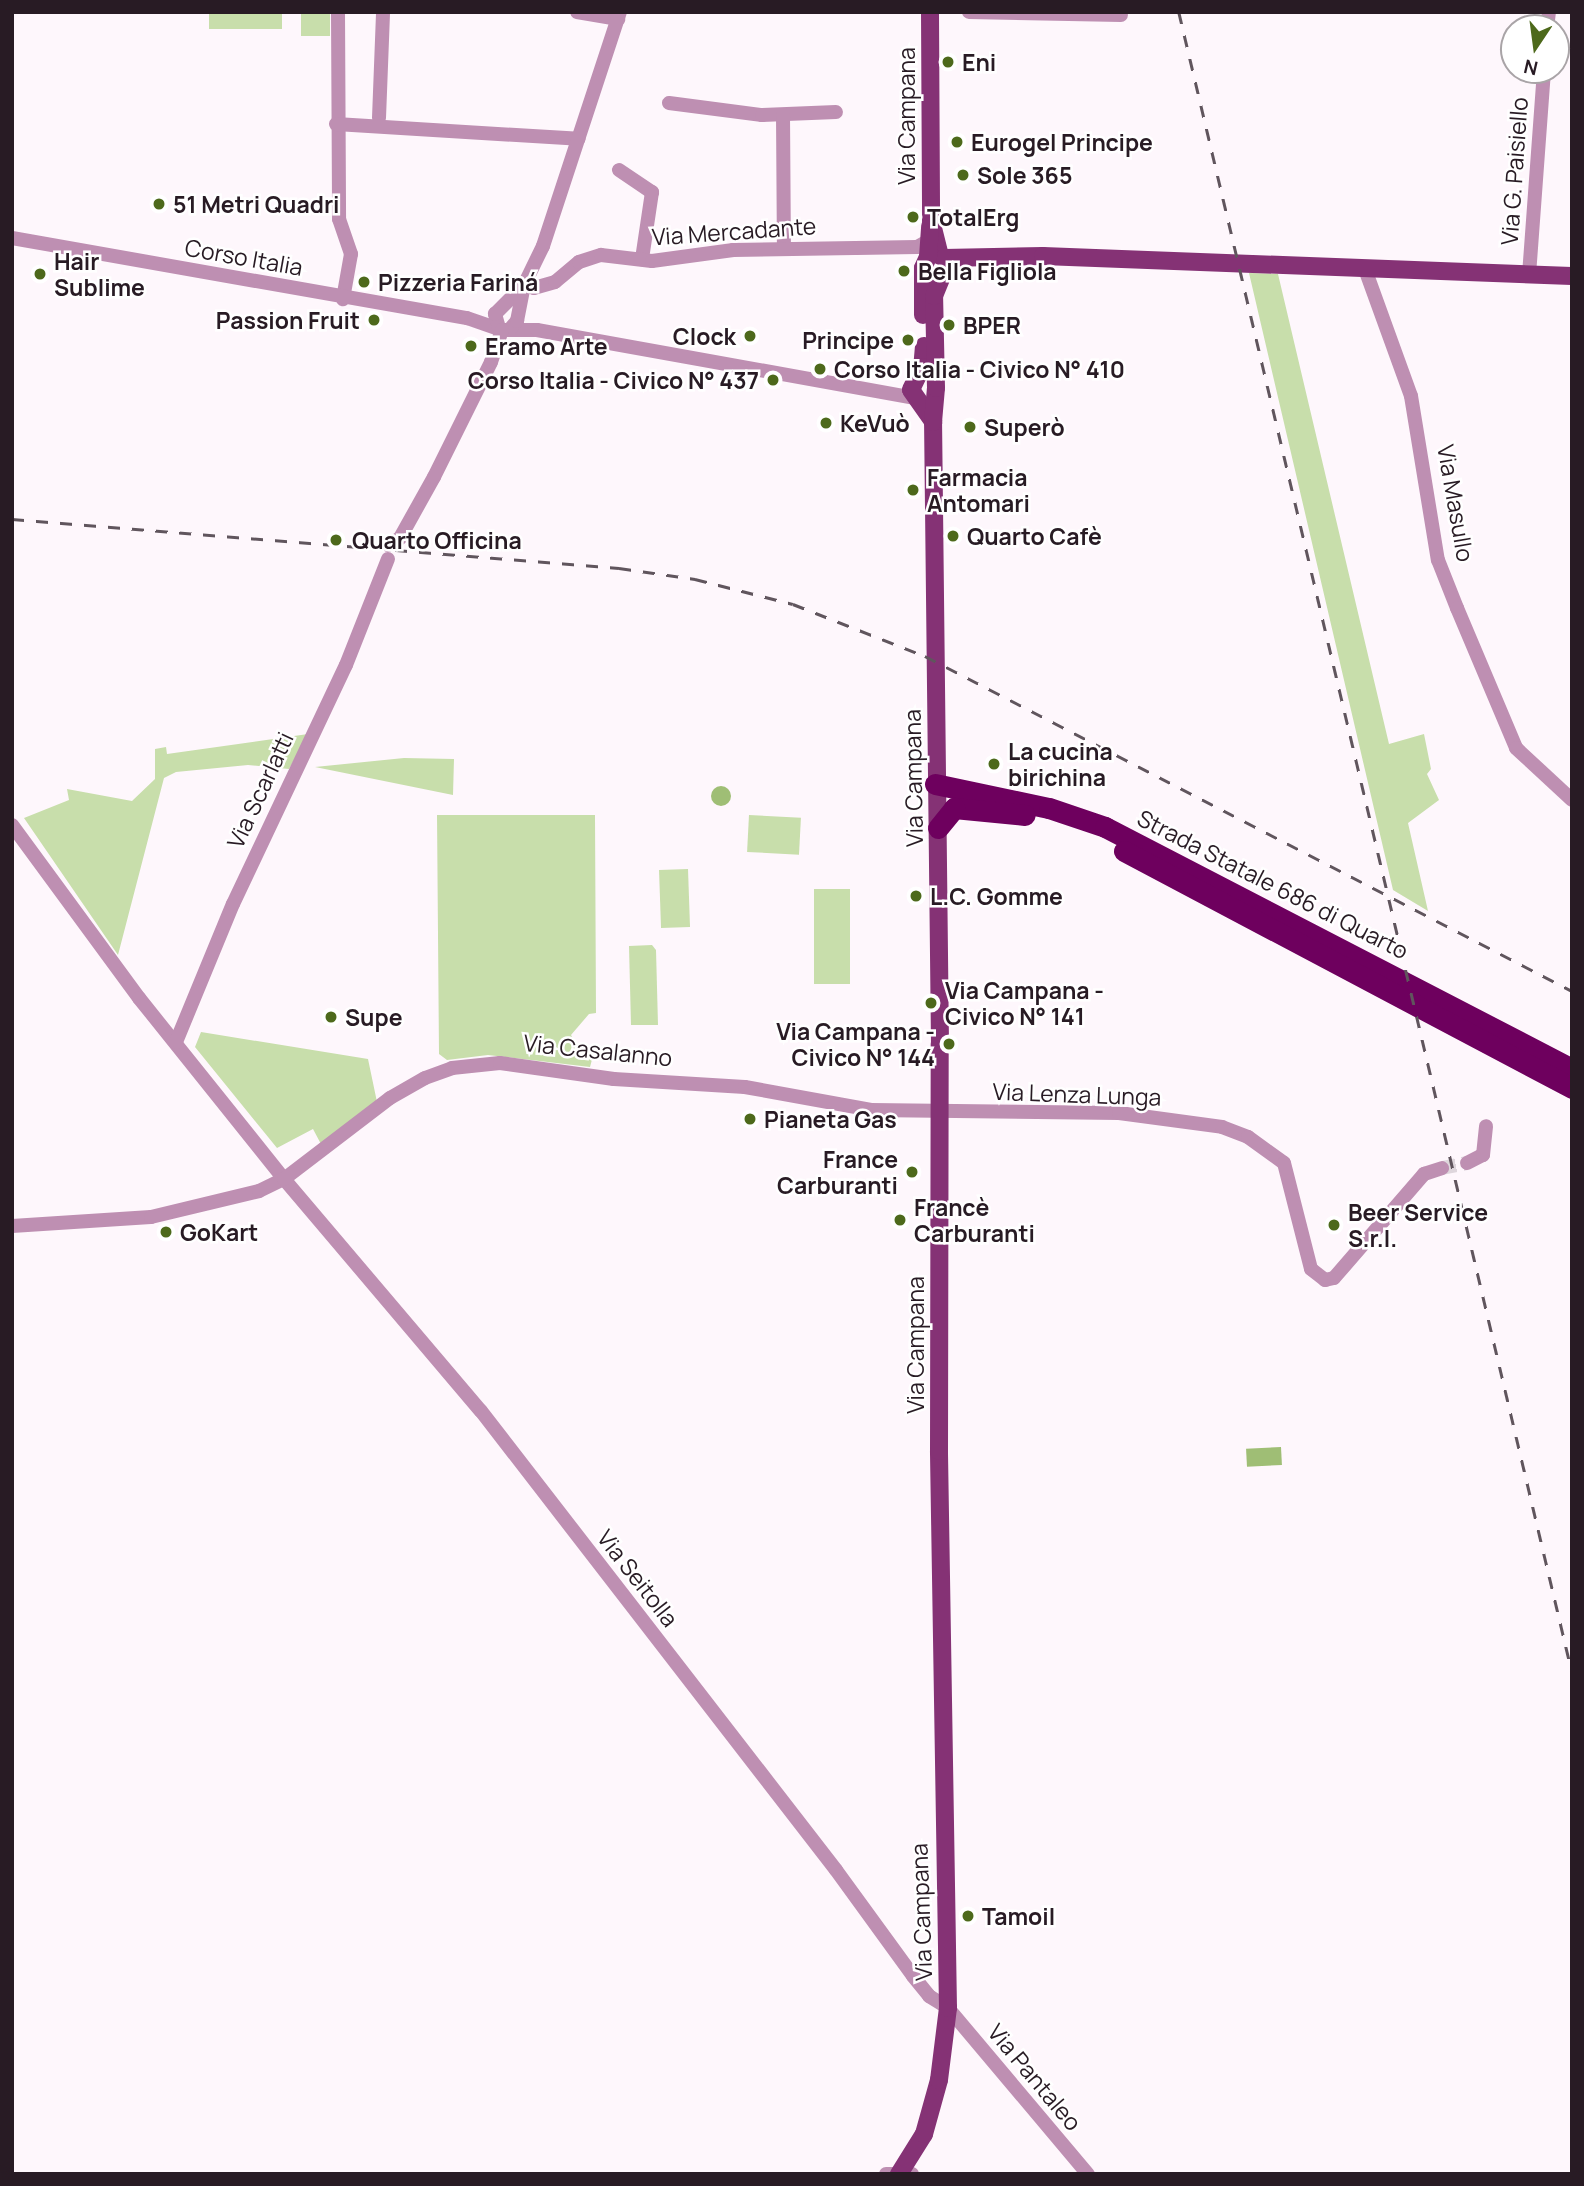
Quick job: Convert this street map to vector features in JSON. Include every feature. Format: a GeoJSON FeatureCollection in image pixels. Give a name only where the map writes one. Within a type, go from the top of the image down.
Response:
{"type":"FeatureCollection","features":[{"type":"Feature","properties":{"kind":"highway"},"geometry":{"type":"LineString","coordinates":[[938,828],[942,797]]}},
{"type":"Feature","properties":{"kind":"highway","name":"Strada Statale 686 di Quarto"},"geometry":{"type":"LineString","coordinates":[[942,797],[1049,808],[1105,827],[1572,1069]]}},
{"type":"Feature","properties":{"kind":"highway","name":"Strada Statale 686 di Quarto"},"geometry":{"type":"LineString","coordinates":[[942,797],[1034,816],[1098,839],[1572,1088]]}},
{"type":"Feature","properties":{"kind":"main road","name":"Via Campana"},"geometry":{"type":"LineString","coordinates":[[930,12],[935,390],[933,422],[942,797]]}},
{"type":"Feature","properties":{"kind":"main road"},"geometry":{"type":"LineString","coordinates":[[933,261],[1043,256],[1572,276]]}},
{"type":"Feature","properties":{"kind":"main road","name":"Via Campana"},"geometry":{"type":"LineString","coordinates":[[915,390],[924,360],[933,261]]}},
{"type":"Feature","properties":{"kind":"main road"},"geometry":{"type":"LineString","coordinates":[[915,390],[925,402],[935,390]]}},
{"type":"Feature","properties":{"kind":"main road"},"geometry":{"type":"LineString","coordinates":[[915,390],[933,422]]}},
{"type":"Feature","properties":{"kind":"main road","name":"Via Campana"},"geometry":{"type":"LineString","coordinates":[[900,2173],[924,2134],[939,2080],[948,2008],[939,1451],[938,828]]}},
{"type":"Feature","properties":{"kind":"street"},"geometry":{"type":"LineString","coordinates":[[338,12],[336,124],[339,219],[351,254],[343,299]]}},
{"type":"Feature","properties":{"kind":"street"},"geometry":{"type":"LineString","coordinates":[[379,118],[383,12]]}},
{"type":"Feature","properties":{"kind":"street"},"geometry":{"type":"LineString","coordinates":[[498,310],[510,308],[509,325],[494,318],[498,310],[524,285],[543,246],[619,16],[577,12]]}},
{"type":"Feature","properties":{"kind":"street"},"geometry":{"type":"LineString","coordinates":[[969,12],[1121,15]]}},
{"type":"Feature","properties":{"kind":"street","name":"Via G. Paisiello"},"geometry":{"type":"LineString","coordinates":[[1529,275],[1543,84]]}},
{"type":"Feature","properties":{"kind":"street"},"geometry":{"type":"LineString","coordinates":[[668,103],[783,115],[835,112]]}},
{"type":"Feature","properties":{"kind":"street"},"geometry":{"type":"LineString","coordinates":[[783,115],[784,249]]}},
{"type":"Feature","properties":{"kind":"street"},"geometry":{"type":"LineString","coordinates":[[336,124],[579,139]]}},
{"type":"Feature","properties":{"kind":"street"},"geometry":{"type":"LineString","coordinates":[[619,170],[652,192],[642,260]]}},
{"type":"Feature","properties":{"kind":"street","name":"Corso Italia"},"geometry":{"type":"LineString","coordinates":[[12,238],[877,392],[915,390]]}},
{"type":"Feature","properties":{"kind":"street","name":"Via Mercadante"},"geometry":{"type":"LineString","coordinates":[[524,285],[534,288],[555,282],[579,262],[601,255],[642,260],[784,249],[933,261]]}},
{"type":"Feature","properties":{"kind":"street","name":"Via Masullo"},"geometry":{"type":"LineString","coordinates":[[1365,269],[1411,396],[1438,559],[1457,608],[1516,748],[1572,800]]}},
{"type":"Feature","properties":{"kind":"street","name":"Via Scarlatti"},"geometry":{"type":"LineString","coordinates":[[176,1042],[238,892],[346,665],[392,547],[491,362],[524,285]]}},
{"type":"Feature","properties":{"kind":"street","name":"Corso Italia"},"geometry":{"type":"LineString","coordinates":[[469,318],[498,310]]}},
{"type":"Feature","properties":{"kind":"street","name":"Via Seitolla"},"geometry":{"type":"LineString","coordinates":[[12,825],[109,959],[284,1179],[481,1411],[836,1870],[913,1976],[929,1996],[948,2008]]}},
{"type":"Feature","properties":{"kind":"street","name":"Via Casalanno"},"geometry":{"type":"LineString","coordinates":[[12,1226],[151,1217],[236,1198],[284,1179],[390,1098],[425,1078],[483,1064],[745,1087],[871,1110],[940,1112]]}},
{"type":"Feature","properties":{"kind":"street","name":"Via Lenza Lunga"},"geometry":{"type":"LineString","coordinates":[[940,1112],[1119,1114],[1203,1123],[1248,1137],[1284,1163],[1311,1269],[1325,1280],[1334,1278],[1424,1174],[1442,1168]]}},
{"type":"Feature","properties":{"kind":"street"},"geometry":{"type":"LineString","coordinates":[[1467,1163],[1483,1154],[1486,1126]]}},
{"type":"Feature","properties":{"kind":"street","name":"Via Pantaleo"},"geometry":{"type":"LineString","coordinates":[[948,2008],[1088,2174]]}},
{"type":"Feature","properties":{"kind":"shaded area"},"geometry":{"type":"Polygon","coordinates":[[[209,12],[282,12],[282,29],[209,29],[209,12]]]}},
{"type":"Feature","properties":{"kind":"shaded area"},"geometry":{"type":"Polygon","coordinates":[[[301,12],[330,12],[330,36],[301,36],[301,12]]]}},
{"type":"Feature","properties":{"kind":"shaded area"},"geometry":{"type":"Polygon","coordinates":[[[1249,273],[1278,274],[1389,744],[1424,734],[1431,769],[1427,774],[1439,800],[1408,823],[1428,911],[1393,890],[1249,273]]]}},
{"type":"Feature","properties":{"kind":"shaded area"},"geometry":{"type":"Polygon","coordinates":[[[308,734],[289,769],[248,765],[176,772],[164,778],[118,955],[24,818],[69,800],[67,789],[132,801],[155,779],[155,749],[166,747],[167,754],[308,734]]]}},
{"type":"Feature","properties":{"kind":"shaded area"},"geometry":{"type":"Polygon","coordinates":[[[404,758],[454,759],[453,795],[315,767],[404,758]]]}},
{"type":"Feature","properties":{"kind":"shaded area"},"geometry":{"type":"Polygon","coordinates":[[[721,786],[728,789],[731,796],[728,803],[721,806],[714,803],[711,796],[714,789],[721,786]]]}},
{"type":"Feature","properties":{"kind":"shaded area"},"geometry":{"type":"Polygon","coordinates":[[[437,815],[595,815],[596,1013],[589,1014],[571,1035],[581,1052],[594,1052],[590,1067],[488,1055],[447,1060],[439,1054],[437,815]]]}},
{"type":"Feature","properties":{"kind":"shaded area"},"geometry":{"type":"Polygon","coordinates":[[[749,815],[801,818],[799,855],[747,852],[749,815]]]}},
{"type":"Feature","properties":{"kind":"shaded area"},"geometry":{"type":"Polygon","coordinates":[[[688,869],[690,927],[661,928],[659,870],[688,869]]]}},
{"type":"Feature","properties":{"kind":"shaded area"},"geometry":{"type":"Polygon","coordinates":[[[814,889],[850,889],[850,984],[814,984],[814,889]]]}},
{"type":"Feature","properties":{"kind":"shaded area"},"geometry":{"type":"Polygon","coordinates":[[[652,945],[656,950],[658,1025],[631,1025],[629,946],[652,945]]]}},
{"type":"Feature","properties":{"kind":"shaded area"},"geometry":{"type":"Polygon","coordinates":[[[201,1032],[368,1059],[377,1102],[322,1146],[313,1129],[277,1148],[195,1047],[201,1032]]]}},
{"type":"Feature","properties":{"kind":"shaded area"},"geometry":{"type":"Polygon","coordinates":[[[1281,1447],[1282,1465],[1247,1467],[1246,1449],[1281,1447]]]}},
{"type":"Feature","properties":{"kind":"tunnel"},"geometry":{"type":"LineString","coordinates":[[1442,1168],[1467,1163]]}},
{"type":"Feature","properties":{"kind":"railway"},"geometry":{"type":"LineString","coordinates":[[1179,12],[1572,1672]]}},
{"type":"Feature","properties":{"kind":"railway"},"geometry":{"type":"LineString","coordinates":[[12,519],[619,568],[695,579],[793,604],[925,656],[1572,991]]}},
{"type":"Feature","properties":{"kind":"place","name":"Eni"},"geometry":{"type":"Point","coordinates":[948,62]}},
{"type":"Feature","properties":{"kind":"place","name":"Eurogel Principe"},"geometry":{"type":"Point","coordinates":[957,142]}},
{"type":"Feature","properties":{"kind":"place","name":"Sole 365"},"geometry":{"type":"Point","coordinates":[963,175]}},
{"type":"Feature","properties":{"kind":"place","name":"51 Metri Quadri"},"geometry":{"type":"Point","coordinates":[159,204]}},
{"type":"Feature","properties":{"kind":"place","name":"TotalErg"},"geometry":{"type":"Point","coordinates":[913,217]}},
{"type":"Feature","properties":{"kind":"place","name":"Bella Figliola"},"geometry":{"type":"Point","coordinates":[904,271]}},
{"type":"Feature","properties":{"kind":"place","name":"Hair Sublime"},"geometry":{"type":"Point","coordinates":[40,274]}},
{"type":"Feature","properties":{"kind":"place","name":"Pizzeria Fariná"},"geometry":{"type":"Point","coordinates":[364,282]}},
{"type":"Feature","properties":{"kind":"place","name":"Passion Fruit"},"geometry":{"type":"Point","coordinates":[374,320]}},
{"type":"Feature","properties":{"kind":"place","name":"BPER"},"geometry":{"type":"Point","coordinates":[949,325]}},
{"type":"Feature","properties":{"kind":"place","name":"Clock"},"geometry":{"type":"Point","coordinates":[750,336]}},
{"type":"Feature","properties":{"kind":"place","name":"Principe"},"geometry":{"type":"Point","coordinates":[908,340]}},
{"type":"Feature","properties":{"kind":"place","name":"Eramo Arte"},"geometry":{"type":"Point","coordinates":[471,346]}},
{"type":"Feature","properties":{"kind":"place","name":"Corso Italia - Civico N° 410"},"geometry":{"type":"Point","coordinates":[820,369]}},
{"type":"Feature","properties":{"kind":"place","name":"Corso Italia - Civico N° 437"},"geometry":{"type":"Point","coordinates":[773,380]}},
{"type":"Feature","properties":{"kind":"place","name":"KeVuò"},"geometry":{"type":"Point","coordinates":[826,423]}},
{"type":"Feature","properties":{"kind":"place","name":"Superò"},"geometry":{"type":"Point","coordinates":[970,427]}},
{"type":"Feature","properties":{"kind":"place","name":"Farmacia Antomari"},"geometry":{"type":"Point","coordinates":[913,490]}},
{"type":"Feature","properties":{"kind":"place","name":"Quarto Cafè"},"geometry":{"type":"Point","coordinates":[953,536]}},
{"type":"Feature","properties":{"kind":"place","name":"Quarto Officina"},"geometry":{"type":"Point","coordinates":[336,540]}},
{"type":"Feature","properties":{"kind":"place","name":"La cucina birichina"},"geometry":{"type":"Point","coordinates":[994,764]}},
{"type":"Feature","properties":{"kind":"place","name":"L.C. Gomme"},"geometry":{"type":"Point","coordinates":[916,896]}},
{"type":"Feature","properties":{"kind":"place","name":"Via Campana - Civico N° 141"},"geometry":{"type":"Point","coordinates":[931,1003]}},
{"type":"Feature","properties":{"kind":"place","name":"Supe"},"geometry":{"type":"Point","coordinates":[331,1017]}},
{"type":"Feature","properties":{"kind":"place","name":"Via Campana - Civico N° 144"},"geometry":{"type":"Point","coordinates":[949,1044]}},
{"type":"Feature","properties":{"kind":"place","name":"Pianeta Gas"},"geometry":{"type":"Point","coordinates":[750,1119]}},
{"type":"Feature","properties":{"kind":"place","name":"France Carburanti"},"geometry":{"type":"Point","coordinates":[912,1172]}},
{"type":"Feature","properties":{"kind":"place","name":"Francè Carburanti"},"geometry":{"type":"Point","coordinates":[900,1220]}},
{"type":"Feature","properties":{"kind":"place","name":"Beer Service S.r.l."},"geometry":{"type":"Point","coordinates":[1334,1225]}},
{"type":"Feature","properties":{"kind":"place","name":"GoKart"},"geometry":{"type":"Point","coordinates":[166,1232]}},
{"type":"Feature","properties":{"kind":"place","name":"Tamoil"},"geometry":{"type":"Point","coordinates":[968,1916]}}]}
